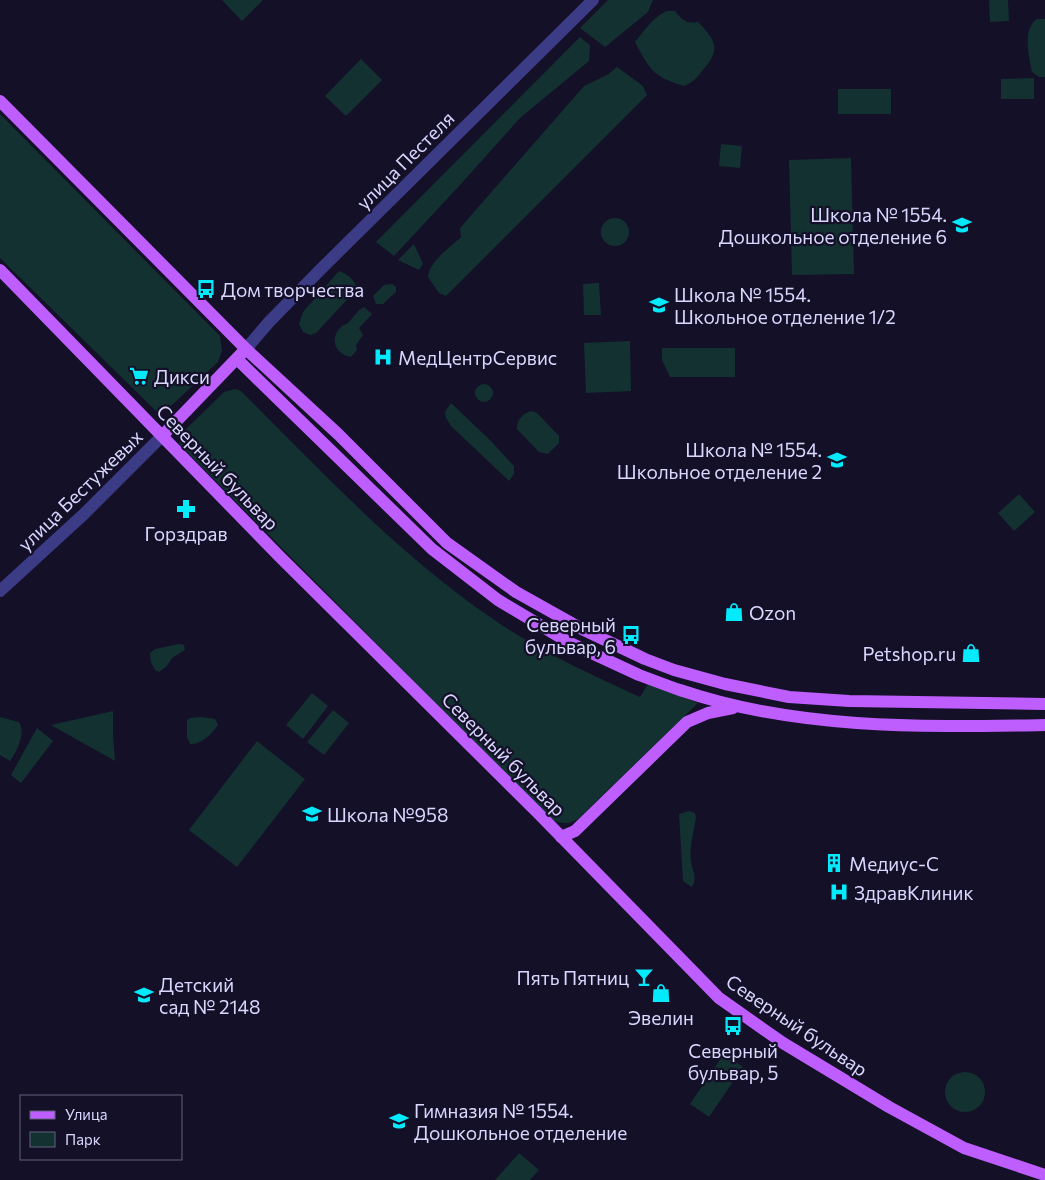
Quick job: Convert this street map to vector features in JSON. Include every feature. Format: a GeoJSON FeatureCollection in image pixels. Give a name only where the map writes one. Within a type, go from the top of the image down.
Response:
{"type":"FeatureCollection","features":[{"type":"Feature","properties":{"kind":"main road"},"geometry":{"type":"LineString","coordinates":[[0,100],[246,349],[338,434],[446,543],[516,592],[582,629],[645,659],[674,670],[725,684],[789,696],[849,701],[1045,704]]}},
{"type":"Feature","properties":{"kind":"main road","name":"Северный бульвар"},"geometry":{"type":"LineString","coordinates":[[0,270],[280,557],[720,998],[783,1043],[881,1103],[964,1148],[1045,1176]]}},
{"type":"Feature","properties":{"kind":"main road","name":"улица Бестужевых"},"geometry":{"type":"LineString","coordinates":[[162,435],[246,349]]}},
{"type":"Feature","properties":{"kind":"main road"},"geometry":{"type":"LineString","coordinates":[[236,359],[432,549],[498,600],[570,643],[639,675],[681,691],[737,707],[845,722],[945,726],[1045,725]]}},
{"type":"Feature","properties":{"kind":"main road"},"geometry":{"type":"LineString","coordinates":[[561,837],[575,830],[686,722],[708,713],[737,707]]}},
{"type":"Feature","properties":{"kind":"street","name":"улица Пестеля"},"geometry":{"type":"LineString","coordinates":[[246,349],[269,322],[320,270],[593,0]]}},
{"type":"Feature","properties":{"kind":"street","name":"улица Бестужевых"},"geometry":{"type":"LineString","coordinates":[[0,590],[84,514],[162,435]]}},
{"type":"Feature","properties":{"kind":"green space"},"geometry":{"type":"Polygon","coordinates":[[[222,0],[263,0],[242,21],[222,0]]]}},
{"type":"Feature","properties":{"kind":"green space"},"geometry":{"type":"Polygon","coordinates":[[[608,0],[653,0],[648,12],[605,47],[580,28],[608,0]]]}},
{"type":"Feature","properties":{"kind":"green space"},"geometry":{"type":"Polygon","coordinates":[[[989,0],[1008,0],[1009,21],[990,22],[989,0]]]}},
{"type":"Feature","properties":{"kind":"green space"},"geometry":{"type":"Polygon","coordinates":[[[667,11],[675,11],[687,22],[698,22],[713,41],[714,52],[708,64],[694,80],[684,86],[665,79],[654,71],[635,42],[654,20],[667,11]]]}},
{"type":"Feature","properties":{"kind":"green space"},"geometry":{"type":"Polygon","coordinates":[[[1037,19],[1045,19],[1045,77],[1039,77],[1032,72],[1028,51],[1029,29],[1037,19]]]}},
{"type":"Feature","properties":{"kind":"green space"},"geometry":{"type":"Polygon","coordinates":[[[580,37],[590,45],[589,61],[520,118],[394,256],[376,242],[580,37]]]}},
{"type":"Feature","properties":{"kind":"green space"},"geometry":{"type":"Polygon","coordinates":[[[361,59],[382,80],[346,116],[325,96],[361,59]]]}},
{"type":"Feature","properties":{"kind":"green space"},"geometry":{"type":"Polygon","coordinates":[[[617,67],[643,86],[647,95],[446,296],[439,293],[428,277],[432,266],[441,255],[461,237],[460,228],[584,86],[607,75],[617,67]]]}},
{"type":"Feature","properties":{"kind":"green space"},"geometry":{"type":"Polygon","coordinates":[[[1034,78],[1034,99],[1001,99],[1001,79],[1034,78]]]}},
{"type":"Feature","properties":{"kind":"green space"},"geometry":{"type":"Polygon","coordinates":[[[838,89],[891,89],[891,114],[838,114],[838,89]]]}},
{"type":"Feature","properties":{"kind":"green space"},"geometry":{"type":"Polygon","coordinates":[[[0,114],[220,336],[222,351],[218,362],[172,405],[158,413],[0,258],[0,114]]]}},
{"type":"Feature","properties":{"kind":"green space"},"geometry":{"type":"Polygon","coordinates":[[[721,144],[742,146],[740,168],[719,166],[721,144]]]}},
{"type":"Feature","properties":{"kind":"green space"},"geometry":{"type":"Polygon","coordinates":[[[851,158],[854,274],[792,275],[789,160],[851,158]]]}},
{"type":"Feature","properties":{"kind":"green space"},"geometry":{"type":"Polygon","coordinates":[[[615,218],[625,222],[629,232],[625,242],[615,246],[605,242],[601,232],[605,222],[615,218]]]}},
{"type":"Feature","properties":{"kind":"green space"},"geometry":{"type":"Polygon","coordinates":[[[414,244],[423,264],[419,270],[398,260],[414,244]]]}},
{"type":"Feature","properties":{"kind":"green space"},"geometry":{"type":"Polygon","coordinates":[[[339,271],[351,278],[357,289],[316,333],[310,335],[303,332],[299,324],[303,312],[339,271]]]}},
{"type":"Feature","properties":{"kind":"green space"},"geometry":{"type":"Polygon","coordinates":[[[599,283],[601,315],[584,315],[583,284],[599,283]]]}},
{"type":"Feature","properties":{"kind":"green space"},"geometry":{"type":"Polygon","coordinates":[[[392,284],[396,287],[396,292],[383,304],[376,304],[373,296],[384,285],[392,284]]]}},
{"type":"Feature","properties":{"kind":"green space"},"geometry":{"type":"Polygon","coordinates":[[[364,307],[372,314],[359,328],[363,335],[356,345],[357,350],[351,357],[338,350],[335,337],[341,327],[364,307]]]}},
{"type":"Feature","properties":{"kind":"green space"},"geometry":{"type":"Polygon","coordinates":[[[630,341],[631,391],[586,393],[584,343],[630,341]]]}},
{"type":"Feature","properties":{"kind":"green space"},"geometry":{"type":"Polygon","coordinates":[[[662,348],[735,348],[735,377],[670,377],[662,360],[662,348]]]}},
{"type":"Feature","properties":{"kind":"green space"},"geometry":{"type":"Polygon","coordinates":[[[484,384],[490,387],[493,393],[490,399],[484,402],[478,399],[475,393],[478,387],[484,384]]]}},
{"type":"Feature","properties":{"kind":"green space"},"geometry":{"type":"Polygon","coordinates":[[[235,389],[241,391],[393,540],[458,594],[510,631],[584,671],[640,697],[648,684],[698,703],[578,819],[564,823],[550,819],[180,445],[181,434],[224,392],[235,389]]]}},
{"type":"Feature","properties":{"kind":"green space"},"geometry":{"type":"Polygon","coordinates":[[[451,403],[514,466],[514,474],[509,481],[451,426],[445,412],[451,403]]]}},
{"type":"Feature","properties":{"kind":"green space"},"geometry":{"type":"Polygon","coordinates":[[[531,411],[537,413],[559,436],[559,443],[548,454],[539,452],[517,429],[521,418],[531,411]]]}},
{"type":"Feature","properties":{"kind":"green space"},"geometry":{"type":"Polygon","coordinates":[[[1019,494],[1035,512],[1014,531],[998,513],[1019,494]]]}},
{"type":"Feature","properties":{"kind":"green space"},"geometry":{"type":"Polygon","coordinates":[[[179,644],[184,645],[185,650],[172,658],[166,667],[159,672],[155,670],[151,662],[150,653],[155,649],[179,644]]]}},
{"type":"Feature","properties":{"kind":"green space"},"geometry":{"type":"Polygon","coordinates":[[[312,693],[328,706],[303,739],[286,725],[312,693]]]}},
{"type":"Feature","properties":{"kind":"green space"},"geometry":{"type":"Polygon","coordinates":[[[333,710],[349,723],[324,755],[307,742],[333,710]]]}},
{"type":"Feature","properties":{"kind":"green space"},"geometry":{"type":"Polygon","coordinates":[[[113,711],[115,761],[51,725],[113,711]]]}},
{"type":"Feature","properties":{"kind":"green space"},"geometry":{"type":"Polygon","coordinates":[[[0,717],[19,722],[21,726],[20,742],[10,761],[0,755],[0,717]]]}},
{"type":"Feature","properties":{"kind":"green space"},"geometry":{"type":"Polygon","coordinates":[[[201,717],[215,719],[218,725],[206,738],[198,743],[190,744],[187,737],[187,720],[201,717]]]}},
{"type":"Feature","properties":{"kind":"green space"},"geometry":{"type":"Polygon","coordinates":[[[37,728],[53,741],[21,783],[11,775],[37,728]]]}},
{"type":"Feature","properties":{"kind":"green space"},"geometry":{"type":"Polygon","coordinates":[[[257,741],[305,779],[237,867],[189,830],[257,741]]]}},
{"type":"Feature","properties":{"kind":"green space"},"geometry":{"type":"Polygon","coordinates":[[[689,811],[695,813],[696,818],[691,851],[691,861],[695,877],[692,887],[683,881],[679,814],[689,811]]]}},
{"type":"Feature","properties":{"kind":"green space"},"geometry":{"type":"Polygon","coordinates":[[[724,1054],[743,1067],[709,1117],[690,1104],[724,1054]]]}},
{"type":"Feature","properties":{"kind":"green space"},"geometry":{"type":"Polygon","coordinates":[[[965,1072],[976,1075],[982,1081],[985,1092],[982,1103],[976,1109],[965,1112],[954,1109],[948,1103],[945,1092],[948,1081],[954,1075],[965,1072]]]}},
{"type":"Feature","properties":{"kind":"green space"},"geometry":{"type":"Polygon","coordinates":[[[519,1153],[539,1170],[530,1180],[495,1180],[519,1153]]]}},
{"type":"Feature","properties":{"kind":"place","name":"Школа № 1554. Дошкольное отделение 6"},"geometry":{"type":"Point","coordinates":[962,225]}},
{"type":"Feature","properties":{"kind":"place","name":"Дом творчества"},"geometry":{"type":"Point","coordinates":[206,289]}},
{"type":"Feature","properties":{"kind":"place","name":"Школа № 1554. Школьное отделение 1/2"},"geometry":{"type":"Point","coordinates":[659,305]}},
{"type":"Feature","properties":{"kind":"place","name":"МедЦентрСервис"},"geometry":{"type":"Point","coordinates":[383,357]}},
{"type":"Feature","properties":{"kind":"place","name":"Дикси"},"geometry":{"type":"Point","coordinates":[139,376]}},
{"type":"Feature","properties":{"kind":"place","name":"Школа № 1554. Школьное отделение 2"},"geometry":{"type":"Point","coordinates":[837,460]}},
{"type":"Feature","properties":{"kind":"place","name":"Горздрав"},"geometry":{"type":"Point","coordinates":[186,509]}},
{"type":"Feature","properties":{"kind":"place","name":"Ozon"},"geometry":{"type":"Point","coordinates":[734,612]}},
{"type":"Feature","properties":{"kind":"place","name":"Северный бульвар, 6"},"geometry":{"type":"Point","coordinates":[631,635]}},
{"type":"Feature","properties":{"kind":"place","name":"Petshop.ru"},"geometry":{"type":"Point","coordinates":[971,653]}},
{"type":"Feature","properties":{"kind":"place","name":"Школа №958"},"geometry":{"type":"Point","coordinates":[312,814]}},
{"type":"Feature","properties":{"kind":"place","name":"Медиус-С"},"geometry":{"type":"Point","coordinates":[834,863]}},
{"type":"Feature","properties":{"kind":"place","name":"ЗдравКлиник"},"geometry":{"type":"Point","coordinates":[839,892]}},
{"type":"Feature","properties":{"kind":"place","name":"Пять Пятниц"},"geometry":{"type":"Point","coordinates":[644,977]}},
{"type":"Feature","properties":{"kind":"place","name":"Эвелин"},"geometry":{"type":"Point","coordinates":[661,993]}},
{"type":"Feature","properties":{"kind":"place","name":"Детский сад № 2148"},"geometry":{"type":"Point","coordinates":[144,995]}},
{"type":"Feature","properties":{"kind":"place","name":"Северный бульвар, 5"},"geometry":{"type":"Point","coordinates":[733,1026]}},
{"type":"Feature","properties":{"kind":"place","name":"Гимназия № 1554. Дошкольное отделение"},"geometry":{"type":"Point","coordinates":[399,1121]}}]}
